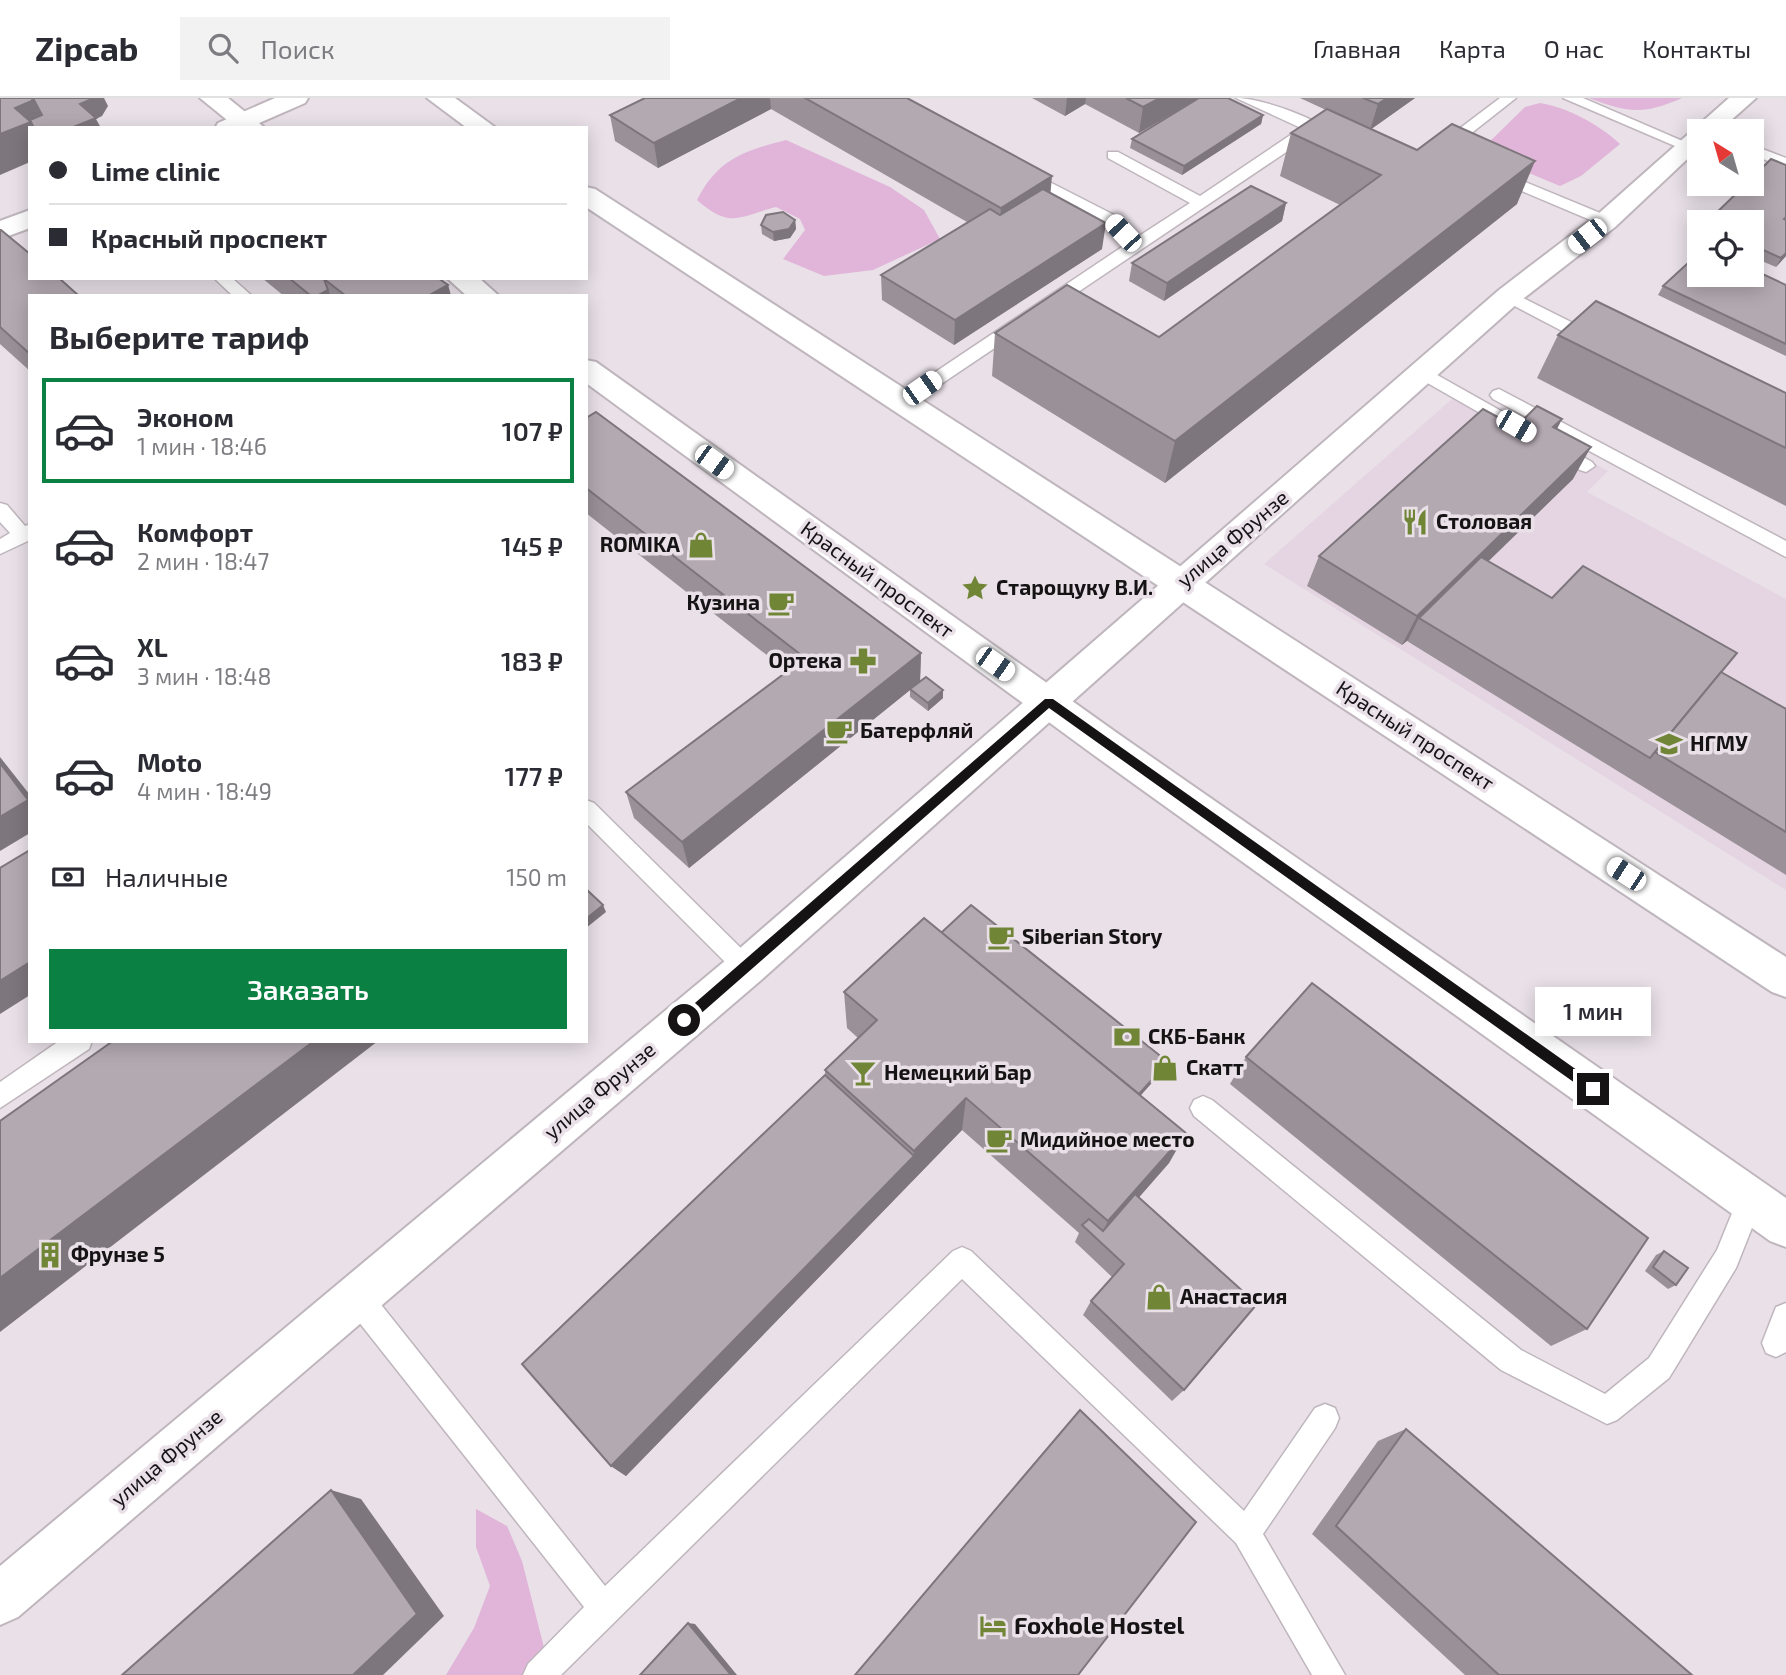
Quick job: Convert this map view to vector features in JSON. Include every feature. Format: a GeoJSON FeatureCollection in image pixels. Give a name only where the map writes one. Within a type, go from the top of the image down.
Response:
{"type":"FeatureCollection","features":[{"type":"Feature","properties":{"kind":"main road"},"geometry":{"type":"LineString","coordinates":[[212,98],[241,126],[296,98]]}},
{"type":"Feature","properties":{"kind":"main road"},"geometry":{"type":"LineString","coordinates":[[439,98],[481,126]]}},
{"type":"Feature","properties":{"kind":"main road","name":"улица Фрунзе"},"geometry":{"type":"LineString","coordinates":[[1720,119],[1744,98]]}},
{"type":"Feature","properties":{"kind":"main road","name":"улица Фрунзе"},"geometry":{"type":"LineString","coordinates":[[0,1599],[746,968],[1509,296],[1606,221],[1687,148]]}},
{"type":"Feature","properties":{"kind":"main road","name":"Красный проспект"},"geometry":{"type":"LineString","coordinates":[[588,196],[1786,979]]}},
{"type":"Feature","properties":{"kind":"main road"},"geometry":{"type":"LineString","coordinates":[[0,231],[28,219]]}},
{"type":"Feature","properties":{"kind":"main road"},"geometry":{"type":"LineString","coordinates":[[464,280],[482,294]]}},
{"type":"Feature","properties":{"kind":"main road","name":"Красный проспект"},"geometry":{"type":"LineString","coordinates":[[588,370],[1049,702],[1786,1225]]}},
{"type":"Feature","properties":{"kind":"lane"},"geometry":{"type":"LineString","coordinates":[[1243,98],[1334,137]]}},
{"type":"Feature","properties":{"kind":"lane"},"geometry":{"type":"LineString","coordinates":[[1464,132],[1509,98]]}},
{"type":"Feature","properties":{"kind":"lane"},"geometry":{"type":"LineString","coordinates":[[1570,98],[1687,131]]}},
{"type":"Feature","properties":{"kind":"lane"},"geometry":{"type":"LineString","coordinates":[[901,403],[1312,127]]}},
{"type":"Feature","properties":{"kind":"lane"},"geometry":{"type":"LineString","coordinates":[[1764,154],[1786,164]]}},
{"type":"Feature","properties":{"kind":"lane"},"geometry":{"type":"LineString","coordinates":[[1112,155],[1200,202]]}},
{"type":"Feature","properties":{"kind":"lane"},"geometry":{"type":"LineString","coordinates":[[1013,168],[1110,219],[1134,245]]}},
{"type":"Feature","properties":{"kind":"lane"},"geometry":{"type":"LineString","coordinates":[[1482,169],[1606,221]]}},
{"type":"Feature","properties":{"kind":"lane"},"geometry":{"type":"LineString","coordinates":[[224,280],[242,294]]}},
{"type":"Feature","properties":{"kind":"lane"},"geometry":{"type":"LineString","coordinates":[[1509,296],[1606,347]]}},
{"type":"Feature","properties":{"kind":"lane"},"geometry":{"type":"LineString","coordinates":[[1423,373],[1586,466]]}},
{"type":"Feature","properties":{"kind":"lane"},"geometry":{"type":"LineString","coordinates":[[1499,395],[1786,550]]}},
{"type":"Feature","properties":{"kind":"lane"},"geometry":{"type":"LineString","coordinates":[[0,510],[26,533],[0,547]]}},
{"type":"Feature","properties":{"kind":"lane"},"geometry":{"type":"LineString","coordinates":[[588,811],[746,968]]}},
{"type":"Feature","properties":{"kind":"lane"},"geometry":{"type":"LineString","coordinates":[[0,1096],[77,1043]]}},
{"type":"Feature","properties":{"kind":"lane"},"geometry":{"type":"LineString","coordinates":[[1202,1108],[1511,1360],[1607,1410],[1659,1368],[1727,1259],[1750,1200]]}},
{"type":"Feature","properties":{"kind":"lane"},"geometry":{"type":"LineString","coordinates":[[539,1675],[604,1608],[962,1260],[1246,1533],[1329,1675]]}},
{"type":"Feature","properties":{"kind":"lane"},"geometry":{"type":"LineString","coordinates":[[357,1297],[604,1608]]}},
{"type":"Feature","properties":{"kind":"lane"},"geometry":{"type":"LineString","coordinates":[[1776,1343],[1786,1317]]}},
{"type":"Feature","properties":{"kind":"lane"},"geometry":{"type":"LineString","coordinates":[[1246,1533],[1325,1418]]}},
{"type":"Feature","properties":{"kind":"shaded area"},"geometry":{"type":"Polygon","coordinates":[[[1589,98],[1682,98],[1657,107],[1636,110],[1615,107],[1589,98]]]}},
{"type":"Feature","properties":{"kind":"shaded area"},"geometry":{"type":"Polygon","coordinates":[[[1540,103],[1561,108],[1583,118],[1620,144],[1581,176],[1560,186],[1479,152],[1525,107],[1540,103]]]}},
{"type":"Feature","properties":{"kind":"shaded area"},"geometry":{"type":"Polygon","coordinates":[[[786,140],[890,187],[924,210],[940,239],[873,270],[824,276],[783,259],[805,230],[800,219],[776,207],[743,217],[726,218],[697,200],[705,186],[723,166],[757,148],[786,140]]]}},
{"type":"Feature","properties":{"kind":"shaded area","name":"НГМУ"},"geometry":{"type":"Polygon","coordinates":[[[1460,392],[1608,471],[1587,492],[1786,599],[1786,890],[1264,564],[1460,392]]]}},
{"type":"Feature","properties":{"kind":"shaded area"},"geometry":{"type":"Polygon","coordinates":[[[476,1509],[507,1526],[522,1561],[551,1675],[446,1675],[474,1628],[490,1586],[476,1547],[476,1509]]]}},
{"type":"Feature","properties":{"kind":"building"},"geometry":{"type":"Polygon","coordinates":[[[0,98],[34,100],[15,108],[31,122],[0,134],[0,98]]]}},
{"type":"Feature","properties":{"kind":"building"},"geometry":{"type":"Polygon","coordinates":[[[31,98],[94,98],[80,104],[96,118],[76,126],[33,126],[30,120],[42,115],[31,98]]]}},
{"type":"Feature","properties":{"kind":"building"},"geometry":{"type":"Polygon","coordinates":[[[645,98],[741,98],[654,143],[610,115],[645,98]]]}},
{"type":"Feature","properties":{"kind":"building"},"geometry":{"type":"Polygon","coordinates":[[[805,98],[907,98],[1052,176],[1001,208],[805,98]]]}},
{"type":"Feature","properties":{"kind":"building"},"geometry":{"type":"Polygon","coordinates":[[[1126,98],[1160,98],[1143,107],[1126,98]]]}},
{"type":"Feature","properties":{"kind":"building"},"geometry":{"type":"Polygon","coordinates":[[[1199,98],[1228,98],[1263,115],[1184,166],[1132,139],[1199,98]]]}},
{"type":"Feature","properties":{"kind":"building"},"geometry":{"type":"Polygon","coordinates":[[[1363,98],[1387,98],[1378,104],[1363,98]]]}},
{"type":"Feature","properties":{"kind":"building"},"geometry":{"type":"Polygon","coordinates":[[[1327,109],[1417,150],[1452,124],[1535,161],[1175,441],[995,333],[1067,285],[1159,337],[1381,175],[1291,133],[1327,109]]]}},
{"type":"Feature","properties":{"kind":"building"},"geometry":{"type":"Polygon","coordinates":[[[1771,159],[1786,165],[1786,253],[1781,258],[1764,250],[1764,210],[1719,210],[1734,196],[1764,196],[1764,166],[1771,159]]]}},
{"type":"Feature","properties":{"kind":"building"},"geometry":{"type":"Polygon","coordinates":[[[1251,186],[1286,203],[1167,283],[1132,263],[1251,186]]]}},
{"type":"Feature","properties":{"kind":"building"},"geometry":{"type":"Polygon","coordinates":[[[1043,189],[1106,223],[955,320],[881,275],[990,209],[1000,215],[1043,189]]]}},
{"type":"Feature","properties":{"kind":"building"},"geometry":{"type":"Polygon","coordinates":[[[783,212],[795,220],[789,229],[773,232],[761,225],[766,215],[783,212]]]}},
{"type":"Feature","properties":{"kind":"building"},"geometry":{"type":"Polygon","coordinates":[[[1,230],[28,252],[28,280],[61,280],[77,294],[28,294],[28,352],[0,327],[1,230]]]}},
{"type":"Feature","properties":{"kind":"building"},"geometry":{"type":"Polygon","coordinates":[[[1687,264],[1687,287],[1764,287],[1764,275],[1786,285],[1786,344],[1663,286],[1687,264]]]}},
{"type":"Feature","properties":{"kind":"building"},"geometry":{"type":"Polygon","coordinates":[[[291,280],[324,280],[328,290],[321,294],[309,294],[291,280]]]}},
{"type":"Feature","properties":{"kind":"building"},"geometry":{"type":"Polygon","coordinates":[[[325,280],[441,280],[448,285],[432,294],[343,294],[325,280]]]}},
{"type":"Feature","properties":{"kind":"building"},"geometry":{"type":"Polygon","coordinates":[[[1596,301],[1786,393],[1786,448],[1558,335],[1596,301]]]}},
{"type":"Feature","properties":{"kind":"building"},"geometry":{"type":"Polygon","coordinates":[[[1537,406],[1562,419],[1553,427],[1591,447],[1417,616],[1319,556],[1483,409],[1516,427],[1537,406]]]}},
{"type":"Feature","properties":{"kind":"building"},"geometry":{"type":"Polygon","coordinates":[[[596,412],[921,653],[682,842],[626,792],[805,658],[588,490],[588,417],[596,412]]]}},
{"type":"Feature","properties":{"kind":"building"},"geometry":{"type":"Polygon","coordinates":[[[1481,557],[1552,598],[1583,566],[1737,653],[1650,758],[1419,618],[1481,557]]]}},
{"type":"Feature","properties":{"kind":"building"},"geometry":{"type":"Polygon","coordinates":[[[1721,672],[1786,709],[1786,832],[1655,752],[1721,672]]]}},
{"type":"Feature","properties":{"kind":"building"},"geometry":{"type":"Polygon","coordinates":[[[926,677],[943,690],[928,703],[910,689],[926,677]]]}},
{"type":"Feature","properties":{"kind":"building"},"geometry":{"type":"Polygon","coordinates":[[[0,763],[28,800],[0,817],[0,763]]]}},
{"type":"Feature","properties":{"kind":"building"},"geometry":{"type":"Polygon","coordinates":[[[28,851],[28,963],[0,981],[0,868],[28,851]]]}},
{"type":"Feature","properties":{"kind":"building"},"geometry":{"type":"Polygon","coordinates":[[[588,891],[603,905],[588,917],[588,891]]]}},
{"type":"Feature","properties":{"kind":"building"},"geometry":{"type":"Polygon","coordinates":[[[971,905],[1168,1062],[1139,1094],[941,933],[971,905]]]}},
{"type":"Feature","properties":{"kind":"building"},"geometry":{"type":"Polygon","coordinates":[[[924,918],[1186,1133],[1108,1221],[966,1098],[914,1151],[825,1070],[877,1020],[844,992],[924,918]]]}},
{"type":"Feature","properties":{"kind":"building"},"geometry":{"type":"Polygon","coordinates":[[[1312,983],[1648,1238],[1587,1329],[1246,1057],[1312,983]]]}},
{"type":"Feature","properties":{"kind":"building"},"geometry":{"type":"Polygon","coordinates":[[[110,1043],[311,1043],[0,1278],[0,1121],[110,1043]]]}},
{"type":"Feature","properties":{"kind":"building"},"geometry":{"type":"Polygon","coordinates":[[[825,1075],[914,1156],[611,1466],[522,1364],[825,1075]]]}},
{"type":"Feature","properties":{"kind":"building","name":"Анастасия"},"geometry":{"type":"Polygon","coordinates":[[[1135,1194],[1257,1304],[1184,1390],[1091,1301],[1124,1264],[1082,1225],[1089,1219],[1103,1231],[1135,1194]]]}},
{"type":"Feature","properties":{"kind":"building"},"geometry":{"type":"Polygon","coordinates":[[[1664,1251],[1688,1268],[1676,1285],[1653,1267],[1664,1251]]]}},
{"type":"Feature","properties":{"kind":"building"},"geometry":{"type":"Polygon","coordinates":[[[1080,1410],[1196,1522],[1078,1675],[855,1675],[1080,1410]]]}},
{"type":"Feature","properties":{"kind":"building"},"geometry":{"type":"Polygon","coordinates":[[[1406,1429],[1692,1675],[1499,1675],[1336,1526],[1406,1429]]]}},
{"type":"Feature","properties":{"kind":"building"},"geometry":{"type":"Polygon","coordinates":[[[331,1490],[417,1614],[353,1675],[122,1675],[331,1490]]]}},
{"type":"Feature","properties":{"kind":"building"},"geometry":{"type":"Polygon","coordinates":[[[688,1623],[731,1675],[640,1675],[688,1623]]]}},
{"type":"Feature","properties":{"kind":"place","name":"Столовая"},"geometry":{"type":"Point","coordinates":[1415,522]}},
{"type":"Feature","properties":{"kind":"place","name":"ROMIKA"},"geometry":{"type":"Point","coordinates":[701,545]}},
{"type":"Feature","properties":{"kind":"place","name":"Старощуку В.И."},"geometry":{"type":"Point","coordinates":[975,588]}},
{"type":"Feature","properties":{"kind":"place","name":"Кузина"},"geometry":{"type":"Point","coordinates":[781,603]}},
{"type":"Feature","properties":{"kind":"place","name":"Ортека"},"geometry":{"type":"Point","coordinates":[863,661]}},
{"type":"Feature","properties":{"kind":"place","name":"Батерфляй"},"geometry":{"type":"Point","coordinates":[839,731]}},
{"type":"Feature","properties":{"kind":"place","name":"НГМУ"},"geometry":{"type":"Point","coordinates":[1669,744]}},
{"type":"Feature","properties":{"kind":"place","name":"Siberian Story"},"geometry":{"type":"Point","coordinates":[1001,937]}},
{"type":"Feature","properties":{"kind":"place","name":"СКБ-Банк"},"geometry":{"type":"Point","coordinates":[1127,1037]}},
{"type":"Feature","properties":{"kind":"place","name":"Скатт"},"geometry":{"type":"Point","coordinates":[1165,1068]}},
{"type":"Feature","properties":{"kind":"place","name":"Немецкий Бар"},"geometry":{"type":"Point","coordinates":[863,1073]}},
{"type":"Feature","properties":{"kind":"place","name":"Мидийное место"},"geometry":{"type":"Point","coordinates":[999,1140]}},
{"type":"Feature","properties":{"kind":"place","name":"Фрунзе 5"},"geometry":{"type":"Point","coordinates":[50,1255]}},
{"type":"Feature","properties":{"kind":"place","name":"Анастасия"},"geometry":{"type":"Point","coordinates":[1159,1297]}},
{"type":"Feature","properties":{"kind":"place","name":"Foxhole Hostel"},"geometry":{"type":"Point","coordinates":[993,1626]}},
{"type":"Feature","properties":{"kind":"route"},"geometry":{"type":"LineString","coordinates":[[684,1020],[1049,702],[1593,1089]]}}]}
